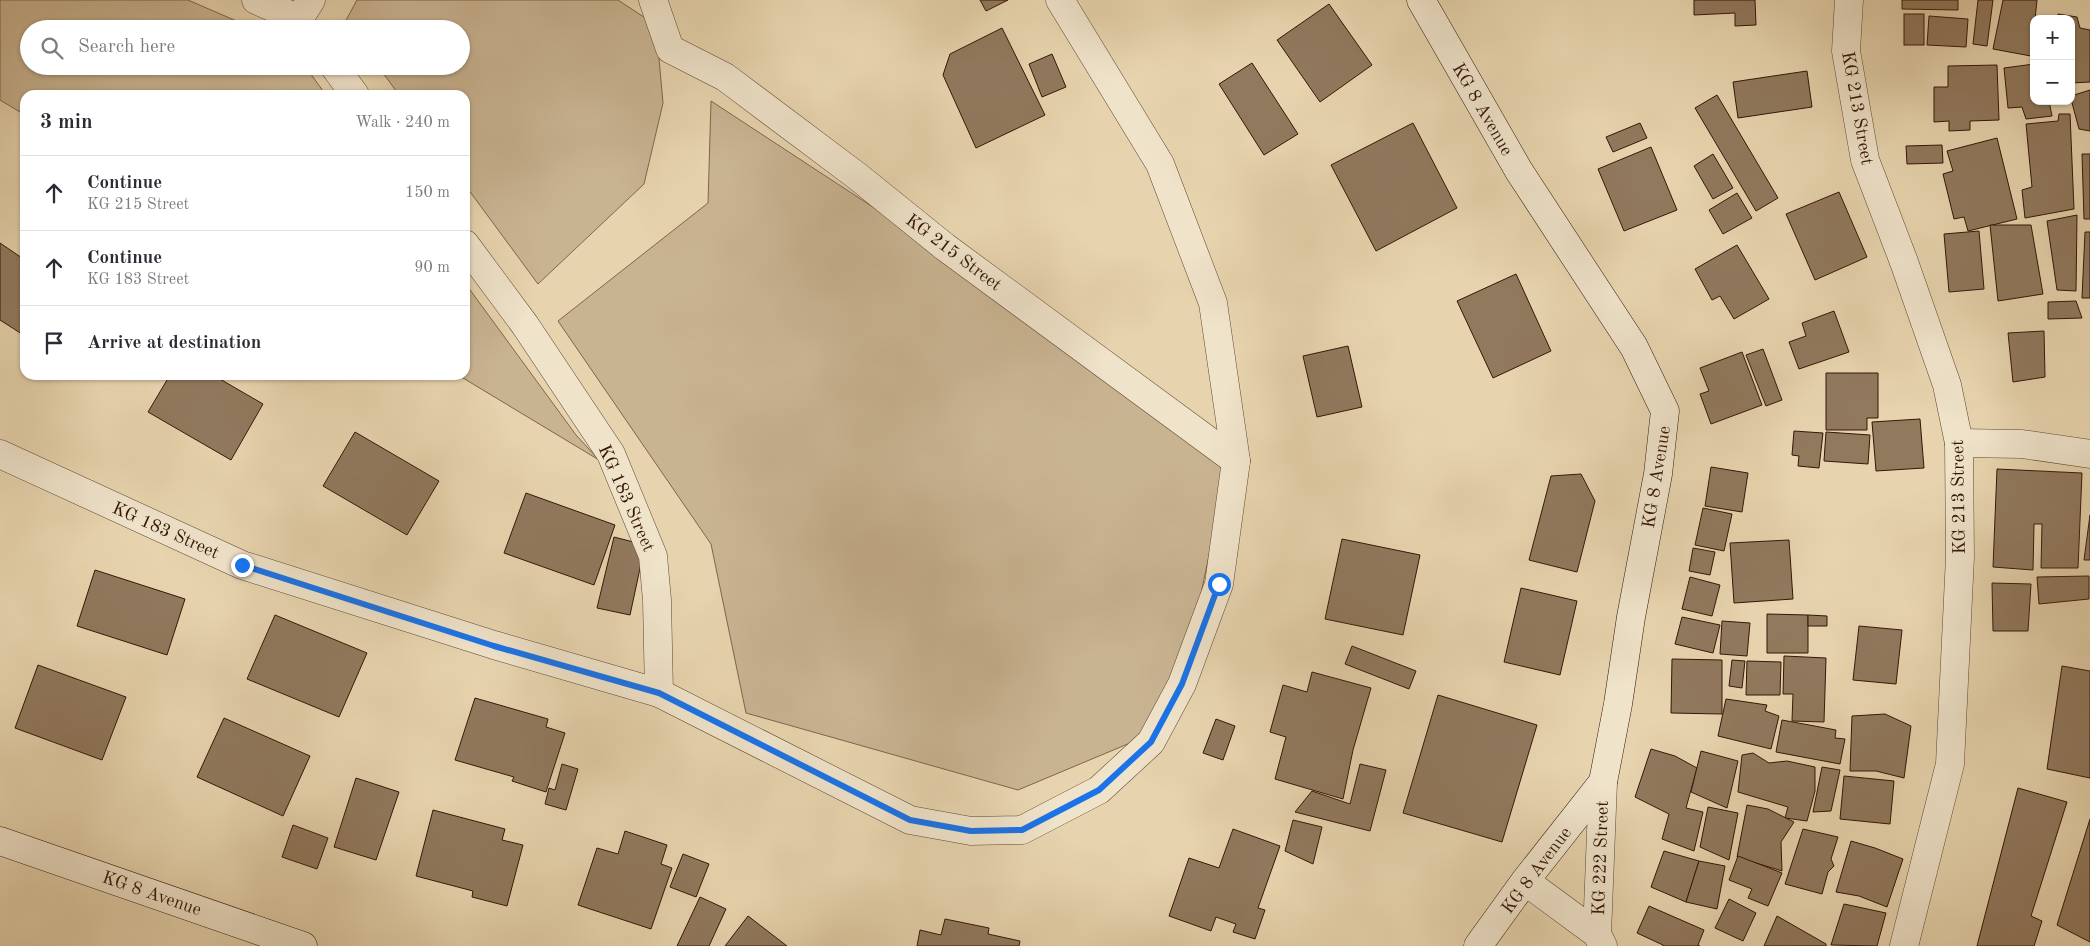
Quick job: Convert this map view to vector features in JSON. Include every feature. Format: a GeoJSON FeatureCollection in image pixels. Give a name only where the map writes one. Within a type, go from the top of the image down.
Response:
{"type":"FeatureCollection","features":[{"type":"Feature","properties":{"kind":"street"},"geometry":{"type":"LineString","coordinates":[[256,0],[306,16]]}},
{"type":"Feature","properties":{"kind":"street","name":"KG 215 Street"},"geometry":{"type":"LineString","coordinates":[[653,0],[670,49],[726,77],[857,176],[945,247],[1236,461]]}},
{"type":"Feature","properties":{"kind":"street"},"geometry":{"type":"LineString","coordinates":[[659,693],[910,820],[971,831],[1022,830],[1099,790],[1151,742],[1182,684],[1219,584],[1236,461],[1214,303],[1160,164],[1060,0]]}},
{"type":"Feature","properties":{"kind":"street","name":"KG 8 Avenue"},"geometry":{"type":"LineString","coordinates":[[1421,0],[1519,172],[1634,347],[1666,411],[1658,474],[1631,617],[1604,782],[1526,881],[1478,946]]}},
{"type":"Feature","properties":{"kind":"street","name":"KG 213 Street"},"geometry":{"type":"LineString","coordinates":[[1848,0],[1846,51],[1865,160],[1904,262],[1946,385],[1959,442],[1960,558],[1950,764],[1904,946]]}},
{"type":"Feature","properties":{"kind":"street"},"geometry":{"type":"LineString","coordinates":[[341,75],[351,90]]}},
{"type":"Feature","properties":{"kind":"street","name":"KG 183 Street"},"geometry":{"type":"LineString","coordinates":[[0,454],[242,565],[494,646],[659,693],[657,600],[653,556],[612,454],[525,325],[470,251]]}},
{"type":"Feature","properties":{"kind":"street"},"geometry":{"type":"LineString","coordinates":[[1959,442],[2022,444],[2090,454]]}},
{"type":"Feature","properties":{"kind":"street","name":"KG 222 Street"},"geometry":{"type":"LineString","coordinates":[[1600,940],[1604,782]]}},
{"type":"Feature","properties":{"kind":"street","name":"KG 8 Avenue"},"geometry":{"type":"LineString","coordinates":[[0,841],[303,946]]}},
{"type":"Feature","properties":{"kind":"street","name":"KG 222 Street"},"geometry":{"type":"LineString","coordinates":[[1526,881],[1600,940]]}},
{"type":"Feature","properties":{"kind":"shaded area"},"geometry":{"type":"Polygon","coordinates":[[[0,0],[188,0],[234,20],[20,20],[20,75],[312,75],[322,90],[20,90],[20,112],[0,100],[0,0]]]}},
{"type":"Feature","properties":{"kind":"shaded area"},"geometry":{"type":"Polygon","coordinates":[[[357,0],[618,0],[656,25],[663,103],[644,184],[538,284],[470,192],[470,90],[395,90],[385,75],[470,75],[470,20],[346,20],[357,0]]]}},
{"type":"Feature","properties":{"kind":"shaded area"},"geometry":{"type":"Polygon","coordinates":[[[711,101],[1233,443],[1173,725],[1018,790],[746,713],[711,544],[558,321],[708,203],[711,101]]]}},
{"type":"Feature","properties":{"kind":"shaded area"},"geometry":{"type":"Polygon","coordinates":[[[470,290],[576,435],[599,460],[466,380],[470,380],[470,290]]]}},
{"type":"Feature","properties":{"kind":"building"},"geometry":{"type":"Polygon","coordinates":[[[980,0],[1008,0],[986,11],[980,0]]]}},
{"type":"Feature","properties":{"kind":"building"},"geometry":{"type":"Polygon","coordinates":[[[1694,0],[1755,0],[1756,25],[1735,26],[1735,13],[1694,15],[1694,0]]]}},
{"type":"Feature","properties":{"kind":"building"},"geometry":{"type":"Polygon","coordinates":[[[1902,0],[1958,0],[1958,10],[1902,9],[1902,0]]]}},
{"type":"Feature","properties":{"kind":"building"},"geometry":{"type":"Polygon","coordinates":[[[1978,0],[1993,0],[1987,46],[1973,44],[1978,0]]]}},
{"type":"Feature","properties":{"kind":"building"},"geometry":{"type":"Polygon","coordinates":[[[2003,0],[2037,0],[2035,15],[2030,15],[2030,56],[1993,49],[2003,0]]]}},
{"type":"Feature","properties":{"kind":"building"},"geometry":{"type":"Polygon","coordinates":[[[1329,4],[1372,65],[1320,102],[1277,40],[1329,4]]]}},
{"type":"Feature","properties":{"kind":"building"},"geometry":{"type":"Polygon","coordinates":[[[1904,14],[1924,14],[1924,45],[1904,45],[1904,14]]]}},
{"type":"Feature","properties":{"kind":"building"},"geometry":{"type":"Polygon","coordinates":[[[1929,16],[1968,19],[1966,47],[1927,45],[1929,16]]]}},
{"type":"Feature","properties":{"kind":"building"},"geometry":{"type":"Polygon","coordinates":[[[2075,17],[2077,17],[2080,28],[2090,30],[2090,82],[2075,83],[2075,17]]]}},
{"type":"Feature","properties":{"kind":"building"},"geometry":{"type":"Polygon","coordinates":[[[1002,28],[1045,115],[976,148],[943,75],[950,54],[1002,28]]]}},
{"type":"Feature","properties":{"kind":"building"},"geometry":{"type":"Polygon","coordinates":[[[1052,54],[1066,87],[1042,97],[1029,64],[1052,54]]]}},
{"type":"Feature","properties":{"kind":"building"},"geometry":{"type":"Polygon","coordinates":[[[1252,63],[1298,134],[1264,155],[1219,84],[1252,63]]]}},
{"type":"Feature","properties":{"kind":"building"},"geometry":{"type":"Polygon","coordinates":[[[1997,65],[1999,120],[1970,121],[1970,130],[1949,131],[1949,121],[1934,122],[1934,87],[1948,87],[1948,66],[1997,65]]]}},
{"type":"Feature","properties":{"kind":"building"},"geometry":{"type":"Polygon","coordinates":[[[2030,65],[2030,105],[2050,105],[2052,116],[2026,119],[2022,107],[2008,108],[2004,68],[2030,65]]]}},
{"type":"Feature","properties":{"kind":"building"},"geometry":{"type":"Polygon","coordinates":[[[1807,71],[1812,107],[1738,118],[1733,82],[1807,71]]]}},
{"type":"Feature","properties":{"kind":"building"},"geometry":{"type":"Polygon","coordinates":[[[2090,90],[2090,131],[2079,129],[2073,105],[2075,105],[2075,95],[2090,90]]]}},
{"type":"Feature","properties":{"kind":"building"},"geometry":{"type":"Polygon","coordinates":[[[1717,95],[1778,198],[1756,211],[1695,108],[1717,95]]]}},
{"type":"Feature","properties":{"kind":"building"},"geometry":{"type":"Polygon","coordinates":[[[2059,114],[2070,114],[2074,209],[2025,218],[2022,190],[2032,187],[2026,124],[2058,121],[2059,114]]]}},
{"type":"Feature","properties":{"kind":"building"},"geometry":{"type":"Polygon","coordinates":[[[1413,123],[1457,208],[1376,251],[1331,165],[1413,123]]]}},
{"type":"Feature","properties":{"kind":"building"},"geometry":{"type":"Polygon","coordinates":[[[1640,123],[1647,138],[1613,152],[1606,137],[1640,123]]]}},
{"type":"Feature","properties":{"kind":"building"},"geometry":{"type":"Polygon","coordinates":[[[1997,138],[2017,219],[1968,231],[1964,217],[1954,219],[1943,174],[1953,171],[1947,151],[1997,138]]]}},
{"type":"Feature","properties":{"kind":"building"},"geometry":{"type":"Polygon","coordinates":[[[1942,145],[1943,163],[1907,164],[1906,146],[1942,145]]]}},
{"type":"Feature","properties":{"kind":"building"},"geometry":{"type":"Polygon","coordinates":[[[1651,147],[1677,210],[1624,231],[1598,169],[1651,147]]]}},
{"type":"Feature","properties":{"kind":"building"},"geometry":{"type":"Polygon","coordinates":[[[1713,154],[1733,188],[1713,199],[1694,166],[1713,154]]]}},
{"type":"Feature","properties":{"kind":"building"},"geometry":{"type":"Polygon","coordinates":[[[2082,154],[2090,154],[2090,219],[2084,219],[2082,154]]]}},
{"type":"Feature","properties":{"kind":"building"},"geometry":{"type":"Polygon","coordinates":[[[1839,192],[1867,257],[1815,280],[1786,214],[1839,192]]]}},
{"type":"Feature","properties":{"kind":"building"},"geometry":{"type":"Polygon","coordinates":[[[1737,193],[1752,218],[1723,234],[1709,210],[1737,193]]]}},
{"type":"Feature","properties":{"kind":"building"},"geometry":{"type":"Polygon","coordinates":[[[2077,215],[2076,291],[2057,290],[2047,221],[2077,215]]]}},
{"type":"Feature","properties":{"kind":"building"},"geometry":{"type":"Polygon","coordinates":[[[1990,225],[2031,225],[2043,294],[1998,301],[1990,225]]]}},
{"type":"Feature","properties":{"kind":"building"},"geometry":{"type":"Polygon","coordinates":[[[1979,231],[1984,289],[1949,292],[1944,234],[1979,231]]]}},
{"type":"Feature","properties":{"kind":"building"},"geometry":{"type":"Polygon","coordinates":[[[2085,232],[2090,232],[2090,298],[2082,298],[2085,232]]]}},
{"type":"Feature","properties":{"kind":"building"},"geometry":{"type":"Polygon","coordinates":[[[0,243],[20,257],[20,333],[0,320],[0,243]]]}},
{"type":"Feature","properties":{"kind":"building"},"geometry":{"type":"Polygon","coordinates":[[[1737,245],[1769,299],[1734,319],[1720,296],[1712,300],[1695,269],[1737,245]]]}},
{"type":"Feature","properties":{"kind":"building"},"geometry":{"type":"Polygon","coordinates":[[[1516,274],[1551,351],[1493,378],[1457,301],[1516,274]]]}},
{"type":"Feature","properties":{"kind":"building"},"geometry":{"type":"Polygon","coordinates":[[[2076,301],[2082,318],[2048,319],[2048,302],[2076,301]]]}},
{"type":"Feature","properties":{"kind":"building"},"geometry":{"type":"Polygon","coordinates":[[[1834,311],[1849,352],[1799,369],[1789,342],[1806,336],[1802,323],[1834,311]]]}},
{"type":"Feature","properties":{"kind":"building"},"geometry":{"type":"Polygon","coordinates":[[[2044,331],[2045,377],[2013,382],[2008,333],[2044,331]]]}},
{"type":"Feature","properties":{"kind":"building"},"geometry":{"type":"Polygon","coordinates":[[[1348,346],[1362,407],[1317,417],[1303,356],[1348,346]]]}},
{"type":"Feature","properties":{"kind":"building"},"geometry":{"type":"Polygon","coordinates":[[[1763,349],[1782,400],[1766,406],[1746,355],[1763,349]]]}},
{"type":"Feature","properties":{"kind":"building"},"geometry":{"type":"Polygon","coordinates":[[[1742,352],[1762,405],[1711,424],[1700,394],[1709,391],[1700,368],[1742,352]]]}},
{"type":"Feature","properties":{"kind":"building"},"geometry":{"type":"Polygon","coordinates":[[[1826,373],[1878,373],[1878,418],[1867,418],[1867,430],[1826,430],[1826,373]]]}},
{"type":"Feature","properties":{"kind":"building"},"geometry":{"type":"Polygon","coordinates":[[[167,380],[222,380],[263,404],[231,460],[148,412],[167,380]]]}},
{"type":"Feature","properties":{"kind":"building"},"geometry":{"type":"Polygon","coordinates":[[[1920,419],[1924,468],[1876,471],[1872,422],[1920,419]]]}},
{"type":"Feature","properties":{"kind":"building"},"geometry":{"type":"Polygon","coordinates":[[[1794,431],[1823,433],[1819,468],[1798,466],[1799,456],[1792,455],[1794,431]]]}},
{"type":"Feature","properties":{"kind":"building"},"geometry":{"type":"Polygon","coordinates":[[[355,432],[439,481],[407,535],[323,486],[355,432]]]}},
{"type":"Feature","properties":{"kind":"building"},"geometry":{"type":"Polygon","coordinates":[[[1826,432],[1870,435],[1868,464],[1824,461],[1826,432]]]}},
{"type":"Feature","properties":{"kind":"building"},"geometry":{"type":"Polygon","coordinates":[[[1711,467],[1748,473],[1742,512],[1705,506],[1711,467]]]}},
{"type":"Feature","properties":{"kind":"building"},"geometry":{"type":"Polygon","coordinates":[[[1997,469],[2082,473],[2078,568],[2041,568],[2042,524],[2034,524],[2033,570],[1993,567],[1997,469]]]}},
{"type":"Feature","properties":{"kind":"building"},"geometry":{"type":"Polygon","coordinates":[[[1581,474],[1595,501],[1577,572],[1529,560],[1551,476],[1581,474]]]}},
{"type":"Feature","properties":{"kind":"building"},"geometry":{"type":"Polygon","coordinates":[[[526,493],[615,525],[594,585],[504,553],[526,493]]]}},
{"type":"Feature","properties":{"kind":"building"},"geometry":{"type":"Polygon","coordinates":[[[1703,508],[1732,514],[1724,551],[1695,545],[1703,508]]]}},
{"type":"Feature","properties":{"kind":"building"},"geometry":{"type":"Polygon","coordinates":[[[2090,515],[2090,560],[2084,560],[2090,515]]]}},
{"type":"Feature","properties":{"kind":"building"},"geometry":{"type":"Polygon","coordinates":[[[614,537],[645,545],[630,615],[597,608],[614,537]]]}},
{"type":"Feature","properties":{"kind":"building"},"geometry":{"type":"Polygon","coordinates":[[[1342,539],[1420,555],[1403,635],[1325,619],[1342,539]]]}},
{"type":"Feature","properties":{"kind":"building"},"geometry":{"type":"Polygon","coordinates":[[[1789,540],[1793,599],[1734,603],[1730,543],[1789,540]]]}},
{"type":"Feature","properties":{"kind":"building"},"geometry":{"type":"Polygon","coordinates":[[[1693,548],[1715,552],[1710,575],[1689,571],[1693,548]]]}},
{"type":"Feature","properties":{"kind":"building"},"geometry":{"type":"Polygon","coordinates":[[[95,570],[185,599],[167,655],[77,626],[95,570]]]}},
{"type":"Feature","properties":{"kind":"building"},"geometry":{"type":"Polygon","coordinates":[[[2089,576],[2089,599],[2039,604],[2037,577],[2089,576]]]}},
{"type":"Feature","properties":{"kind":"building"},"geometry":{"type":"Polygon","coordinates":[[[1690,577],[1720,585],[1712,616],[1682,609],[1690,577]]]}},
{"type":"Feature","properties":{"kind":"building"},"geometry":{"type":"Polygon","coordinates":[[[1992,583],[2031,584],[2028,631],[1993,631],[1992,583]]]}},
{"type":"Feature","properties":{"kind":"building"},"geometry":{"type":"Polygon","coordinates":[[[1521,588],[1577,601],[1560,675],[1504,662],[1521,588]]]}},
{"type":"Feature","properties":{"kind":"building"},"geometry":{"type":"Polygon","coordinates":[[[1767,614],[1808,615],[1808,653],[1767,653],[1767,614]]]}},
{"type":"Feature","properties":{"kind":"building"},"geometry":{"type":"Polygon","coordinates":[[[275,615],[367,653],[339,717],[247,679],[275,615]]]}},
{"type":"Feature","properties":{"kind":"building"},"geometry":{"type":"Polygon","coordinates":[[[1808,615],[1827,616],[1827,626],[1808,626],[1808,615]]]}},
{"type":"Feature","properties":{"kind":"building"},"geometry":{"type":"Polygon","coordinates":[[[1682,617],[1720,625],[1713,653],[1675,644],[1682,617]]]}},
{"type":"Feature","properties":{"kind":"building"},"geometry":{"type":"Polygon","coordinates":[[[1722,621],[1750,623],[1747,656],[1720,654],[1722,621]]]}},
{"type":"Feature","properties":{"kind":"building"},"geometry":{"type":"Polygon","coordinates":[[[1859,626],[1902,630],[1896,684],[1853,680],[1859,626]]]}},
{"type":"Feature","properties":{"kind":"building"},"geometry":{"type":"Polygon","coordinates":[[[1352,646],[1416,671],[1409,689],[1345,664],[1352,646]]]}},
{"type":"Feature","properties":{"kind":"building"},"geometry":{"type":"Polygon","coordinates":[[[1784,656],[1826,658],[1824,722],[1792,721],[1793,694],[1783,694],[1784,656]]]}},
{"type":"Feature","properties":{"kind":"building"},"geometry":{"type":"Polygon","coordinates":[[[1672,659],[1722,660],[1722,714],[1671,713],[1672,659]]]}},
{"type":"Feature","properties":{"kind":"building"},"geometry":{"type":"Polygon","coordinates":[[[1732,660],[1745,661],[1742,688],[1729,686],[1732,660]]]}},
{"type":"Feature","properties":{"kind":"building"},"geometry":{"type":"Polygon","coordinates":[[[1747,661],[1781,662],[1780,695],[1746,695],[1747,661]]]}},
{"type":"Feature","properties":{"kind":"building"},"geometry":{"type":"Polygon","coordinates":[[[38,665],[126,697],[102,760],[15,728],[38,665]]]}},
{"type":"Feature","properties":{"kind":"building"},"geometry":{"type":"Polygon","coordinates":[[[2062,666],[2090,671],[2090,778],[2047,769],[2062,666]]]}},
{"type":"Feature","properties":{"kind":"building"},"geometry":{"type":"Polygon","coordinates":[[[1312,672],[1371,688],[1353,750],[1343,799],[1275,779],[1286,737],[1270,732],[1283,685],[1307,692],[1312,672]]]}},
{"type":"Feature","properties":{"kind":"building"},"geometry":{"type":"Polygon","coordinates":[[[1438,695],[1537,725],[1502,842],[1403,813],[1438,695]]]}},
{"type":"Feature","properties":{"kind":"building"},"geometry":{"type":"Polygon","coordinates":[[[475,698],[548,719],[546,727],[565,733],[546,792],[512,781],[514,777],[455,760],[475,698]]]}},
{"type":"Feature","properties":{"kind":"building"},"geometry":{"type":"Polygon","coordinates":[[[1726,699],[1767,705],[1765,711],[1779,716],[1771,749],[1718,736],[1726,699]]]}},
{"type":"Feature","properties":{"kind":"building"},"geometry":{"type":"Polygon","coordinates":[[[1885,714],[1911,726],[1904,778],[1876,771],[1850,771],[1852,716],[1885,714]]]}},
{"type":"Feature","properties":{"kind":"building"},"geometry":{"type":"Polygon","coordinates":[[[224,718],[310,756],[283,816],[197,777],[224,718]]]}},
{"type":"Feature","properties":{"kind":"building"},"geometry":{"type":"Polygon","coordinates":[[[1216,719],[1235,726],[1223,760],[1203,753],[1216,719]]]}},
{"type":"Feature","properties":{"kind":"building"},"geometry":{"type":"Polygon","coordinates":[[[1782,720],[1836,730],[1835,738],[1845,739],[1840,764],[1776,752],[1782,720]]]}},
{"type":"Feature","properties":{"kind":"building"},"geometry":{"type":"Polygon","coordinates":[[[1651,749],[1675,756],[1697,768],[1686,808],[1703,812],[1694,851],[1662,839],[1669,814],[1635,797],[1651,749]]]}},
{"type":"Feature","properties":{"kind":"building"},"geometry":{"type":"Polygon","coordinates":[[[1701,751],[1738,761],[1727,808],[1691,792],[1701,751]]]}},
{"type":"Feature","properties":{"kind":"building"},"geometry":{"type":"Polygon","coordinates":[[[1753,753],[1769,763],[1787,761],[1815,767],[1815,791],[1807,821],[1785,818],[1788,807],[1738,792],[1742,755],[1753,753]]]}},
{"type":"Feature","properties":{"kind":"building"},"geometry":{"type":"Polygon","coordinates":[[[562,764],[578,769],[566,810],[545,804],[549,788],[555,790],[562,764]]]}},
{"type":"Feature","properties":{"kind":"building"},"geometry":{"type":"Polygon","coordinates":[[[1360,764],[1386,770],[1370,831],[1295,812],[1312,791],[1350,804],[1360,764]]]}},
{"type":"Feature","properties":{"kind":"building"},"geometry":{"type":"Polygon","coordinates":[[[1822,767],[1840,770],[1831,811],[1813,812],[1822,767]]]}},
{"type":"Feature","properties":{"kind":"building"},"geometry":{"type":"Polygon","coordinates":[[[1844,776],[1894,781],[1890,824],[1840,819],[1844,776]]]}},
{"type":"Feature","properties":{"kind":"building"},"geometry":{"type":"Polygon","coordinates":[[[356,778],[399,792],[376,860],[334,847],[356,778]]]}},
{"type":"Feature","properties":{"kind":"building"},"geometry":{"type":"Polygon","coordinates":[[[2018,788],[2067,802],[2031,916],[2042,921],[2034,946],[1977,946],[2018,788]]]}},
{"type":"Feature","properties":{"kind":"building"},"geometry":{"type":"Polygon","coordinates":[[[1747,805],[1768,809],[1794,822],[1781,842],[1782,871],[1737,857],[1747,805]]]}},
{"type":"Feature","properties":{"kind":"building"},"geometry":{"type":"Polygon","coordinates":[[[1708,807],[1738,813],[1729,860],[1700,847],[1708,807]]]}},
{"type":"Feature","properties":{"kind":"building"},"geometry":{"type":"Polygon","coordinates":[[[433,810],[505,829],[502,840],[523,845],[507,906],[472,897],[473,891],[416,876],[433,810]]]}},
{"type":"Feature","properties":{"kind":"building"},"geometry":{"type":"Polygon","coordinates":[[[2090,819],[2090,942],[2057,925],[2090,819]]]}},
{"type":"Feature","properties":{"kind":"building"},"geometry":{"type":"Polygon","coordinates":[[[1293,820],[1322,827],[1313,864],[1285,851],[1293,820]]]}},
{"type":"Feature","properties":{"kind":"building"},"geometry":{"type":"Polygon","coordinates":[[[293,825],[328,838],[317,869],[282,857],[293,825]]]}},
{"type":"Feature","properties":{"kind":"building"},"geometry":{"type":"Polygon","coordinates":[[[1233,829],[1280,846],[1258,908],[1265,910],[1255,939],[1233,932],[1236,924],[1216,917],[1211,931],[1169,916],[1189,858],[1219,868],[1233,829]]]}},
{"type":"Feature","properties":{"kind":"building"},"geometry":{"type":"Polygon","coordinates":[[[1803,829],[1838,837],[1831,859],[1834,866],[1828,872],[1822,894],[1785,884],[1803,829]]]}},
{"type":"Feature","properties":{"kind":"building"},"geometry":{"type":"Polygon","coordinates":[[[625,831],[667,845],[661,864],[672,868],[651,929],[578,905],[597,848],[618,854],[625,831]]]}},
{"type":"Feature","properties":{"kind":"building"},"geometry":{"type":"Polygon","coordinates":[[[1851,841],[1903,859],[1887,907],[1859,896],[1836,892],[1851,841]]]}},
{"type":"Feature","properties":{"kind":"building"},"geometry":{"type":"Polygon","coordinates":[[[1664,851],[1699,861],[1686,902],[1651,887],[1664,851]]]}},
{"type":"Feature","properties":{"kind":"building"},"geometry":{"type":"Polygon","coordinates":[[[683,854],[709,864],[696,897],[670,887],[683,854]]]}},
{"type":"Feature","properties":{"kind":"building"},"geometry":{"type":"Polygon","coordinates":[[[1738,856],[1782,873],[1768,906],[1748,898],[1752,889],[1729,880],[1738,856]]]}},
{"type":"Feature","properties":{"kind":"building"},"geometry":{"type":"Polygon","coordinates":[[[1699,861],[1725,866],[1717,909],[1686,902],[1699,861]]]}},
{"type":"Feature","properties":{"kind":"building"},"geometry":{"type":"Polygon","coordinates":[[[700,897],[726,909],[709,946],[677,946],[700,897]]]}},
{"type":"Feature","properties":{"kind":"building"},"geometry":{"type":"Polygon","coordinates":[[[1729,899],[1756,913],[1743,941],[1715,928],[1729,899]]]}},
{"type":"Feature","properties":{"kind":"building"},"geometry":{"type":"Polygon","coordinates":[[[1844,904],[1886,913],[1877,946],[1831,945],[1844,904]]]}},
{"type":"Feature","properties":{"kind":"building"},"geometry":{"type":"Polygon","coordinates":[[[1649,906],[1704,930],[1698,945],[1700,946],[1663,946],[1637,933],[1649,906]]]}},
{"type":"Feature","properties":{"kind":"building"},"geometry":{"type":"Polygon","coordinates":[[[748,916],[787,946],[725,946],[748,916]]]}},
{"type":"Feature","properties":{"kind":"building"},"geometry":{"type":"Polygon","coordinates":[[[1777,916],[1826,944],[1826,946],[1764,946],[1777,916]]]}},
{"type":"Feature","properties":{"kind":"building"},"geometry":{"type":"Polygon","coordinates":[[[945,919],[989,928],[988,934],[1020,941],[1019,946],[917,946],[920,930],[941,935],[945,919]]]}},
{"type":"Feature","properties":{"kind":"route"},"geometry":{"type":"LineString","coordinates":[[242,565],[494,646],[659,693],[910,820],[971,831],[1022,830],[1099,790],[1151,742],[1182,684],[1219,584]]}}]}
